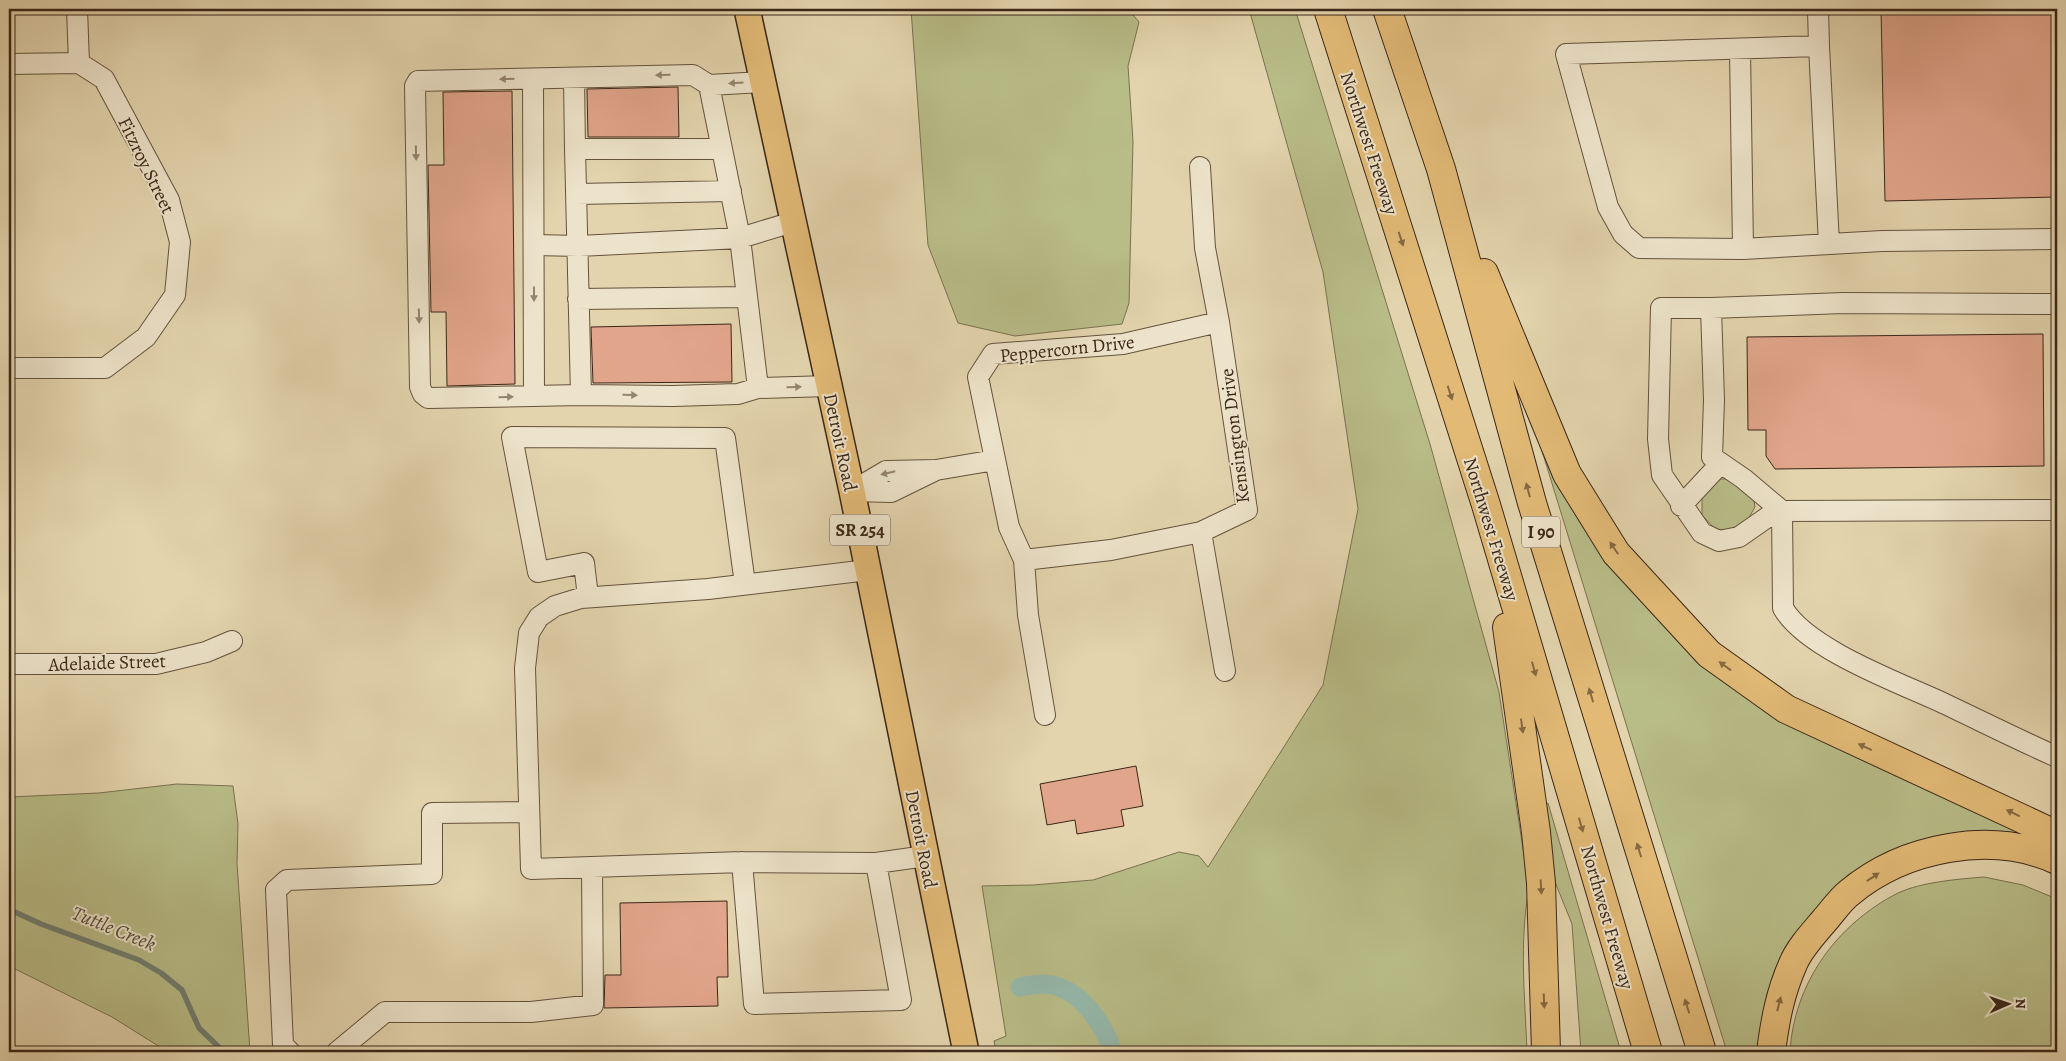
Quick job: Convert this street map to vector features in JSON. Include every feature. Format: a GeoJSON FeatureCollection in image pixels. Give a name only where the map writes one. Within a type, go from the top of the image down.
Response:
{"type":"FeatureCollection","features":[{"type":"Feature","properties":{"kind":"highway","name":"Northwest Freeway"},"geometry":{"type":"LineString","coordinates":[[1328,9],[1486,505],[1648,1052]]}},
{"type":"Feature","properties":{"kind":"highway","name":"I 90"},"geometry":{"type":"LineString","coordinates":[[1387,9],[1442,169],[1532,503],[1702,1052]]}},
{"type":"Feature","properties":{"kind":"highway"},"geometry":{"type":"LineString","coordinates":[[1442,169],[1567,474],[1616,553],[1709,654],[1786,710],[2057,835]]}},
{"type":"Feature","properties":{"kind":"highway"},"geometry":{"type":"LineString","coordinates":[[1486,505],[1516,683],[1536,832],[1541,883],[1546,1052]]}},
{"type":"Feature","properties":{"kind":"highway"},"geometry":{"type":"LineString","coordinates":[[1771,1052],[1778,1004],[1793,962],[1814,932],[1849,893],[1880,872],[1920,854],[1962,845],[2005,846],[2057,860]]}},
{"type":"Feature","properties":{"kind":"main road","name":"Detroit Road"},"geometry":{"type":"LineString","coordinates":[[747,9],[852,491],[966,1052]]}},
{"type":"Feature","properties":{"kind":"street"},"geometry":{"type":"LineString","coordinates":[[9,64],[78,63],[78,9]]}},
{"type":"Feature","properties":{"kind":"street"},"geometry":{"type":"LineString","coordinates":[[1818,9],[1829,244]]}},
{"type":"Feature","properties":{"kind":"street"},"geometry":{"type":"LineString","coordinates":[[1820,46],[1566,54],[1608,207],[1623,234],[1639,248],[1743,249],[1829,244],[2057,239]]}},
{"type":"Feature","properties":{"kind":"street"},"geometry":{"type":"LineString","coordinates":[[1740,50],[1743,249]]}},
{"type":"Feature","properties":{"kind":"street","name":"Fitzroy Street"},"geometry":{"type":"LineString","coordinates":[[9,368],[105,368],[146,337],[175,295],[180,242],[169,200],[104,80],[78,63]]}},
{"type":"Feature","properties":{"kind":"street"},"geometry":{"type":"LineString","coordinates":[[763,82],[709,85],[693,75],[418,81],[415,86],[420,387],[423,394],[428,398],[534,395],[673,396],[738,394],[758,388],[829,386]]}},
{"type":"Feature","properties":{"kind":"street"},"geometry":{"type":"LineString","coordinates":[[533,78],[534,395]]}},
{"type":"Feature","properties":{"kind":"street"},"geometry":{"type":"LineString","coordinates":[[574,78],[581,395]]}},
{"type":"Feature","properties":{"kind":"street"},"geometry":{"type":"LineString","coordinates":[[709,85],[740,238],[758,388]]}},
{"type":"Feature","properties":{"kind":"street"},"geometry":{"type":"LineString","coordinates":[[575,149],[722,149]]}},
{"type":"Feature","properties":{"kind":"street","name":"Kensington Drive"},"geometry":{"type":"LineString","coordinates":[[1024,560],[1112,550],[1201,532],[1247,510],[1219,322],[1205,248],[1200,167]]}},
{"type":"Feature","properties":{"kind":"street"},"geometry":{"type":"LineString","coordinates":[[577,194],[730,191]]}},
{"type":"Feature","properties":{"kind":"street"},"geometry":{"type":"LineString","coordinates":[[534,246],[579,246],[740,238],[793,222]]}},
{"type":"Feature","properties":{"kind":"street"},"geometry":{"type":"LineString","coordinates":[[578,299],[747,297]]}},
{"type":"Feature","properties":{"kind":"street"},"geometry":{"type":"LineString","coordinates":[[2057,304],[1843,303],[1661,308],[1658,439],[1662,475],[1702,533],[1719,541],[1739,538],[1769,516],[1782,511],[2057,510]]}},
{"type":"Feature","properties":{"kind":"street"},"geometry":{"type":"LineString","coordinates":[[1711,308],[1714,400],[1712,457],[1782,511]]}},
{"type":"Feature","properties":{"kind":"street","name":"Peppercorn Drive"},"geometry":{"type":"LineString","coordinates":[[1045,715],[1028,615],[1024,560],[1009,527],[978,377],[993,354],[1123,344],[1219,322]]}},
{"type":"Feature","properties":{"kind":"street"},"geometry":{"type":"LineString","coordinates":[[588,597],[584,563],[538,572],[512,437],[725,438],[745,584]]}},
{"type":"Feature","properties":{"kind":"street"},"geometry":{"type":"LineString","coordinates":[[852,491],[886,471],[936,470],[994,460]]}},
{"type":"Feature","properties":{"kind":"street"},"geometry":{"type":"LineString","coordinates":[[1682,506],[1721,463]]}},
{"type":"Feature","properties":{"kind":"street"},"geometry":{"type":"LineString","coordinates":[[1782,511],[1783,608],[1788,617],[1801,629],[1839,653],[1878,674],[2057,757]]}},
{"type":"Feature","properties":{"kind":"street"},"geometry":{"type":"LineString","coordinates":[[1201,532],[1224,671]]}},
{"type":"Feature","properties":{"kind":"street"},"geometry":{"type":"LineString","coordinates":[[868,570],[745,584],[588,597],[556,606],[539,617],[529,633],[525,668],[531,869],[742,862],[876,863],[926,856]]}},
{"type":"Feature","properties":{"kind":"street","name":"Adelaide Street"},"geometry":{"type":"LineString","coordinates":[[9,664],[156,664],[206,652],[232,641]]}},
{"type":"Feature","properties":{"kind":"street"},"geometry":{"type":"LineString","coordinates":[[290,1052],[283,1045],[276,890],[286,880],[432,874],[432,813],[529,812]]}},
{"type":"Feature","properties":{"kind":"street"},"geometry":{"type":"LineString","coordinates":[[742,862],[754,1004],[901,1000],[876,863]]}},
{"type":"Feature","properties":{"kind":"street"},"geometry":{"type":"LineString","coordinates":[[337,1052],[385,1012],[531,1012],[593,1005],[592,867]]}},
{"type":"Feature","properties":{"kind":"green space"},"geometry":{"type":"Polygon","coordinates":[[[911,9],[1128,9],[1139,22],[1128,66],[1133,141],[1129,303],[1122,324],[1015,336],[958,323],[928,245],[911,9]]]}},
{"type":"Feature","properties":{"kind":"green space"},"geometry":{"type":"Polygon","coordinates":[[[1249,9],[1295,9],[1430,444],[1499,692],[1529,888],[1523,950],[1527,1052],[996,1052],[994,1041],[1006,1036],[982,886],[1033,885],[1093,880],[1179,852],[1199,856],[1208,867],[1323,685],[1358,509],[1323,272],[1249,9]]]}},
{"type":"Feature","properties":{"kind":"green space"},"geometry":{"type":"Polygon","coordinates":[[[1551,450],[1695,652],[2047,838],[1838,888],[1764,1052],[1727,1052],[1542,451],[1551,450]]]}},
{"type":"Feature","properties":{"kind":"green space"},"geometry":{"type":"Polygon","coordinates":[[[1718,479],[1731,479],[1747,491],[1754,501],[1755,507],[1747,521],[1731,531],[1715,529],[1702,515],[1702,497],[1718,479]]]}},
{"type":"Feature","properties":{"kind":"green space"},"geometry":{"type":"Polygon","coordinates":[[[177,784],[233,786],[238,824],[237,863],[250,1052],[168,1052],[112,1017],[9,966],[9,797],[99,793],[177,784]]]}},
{"type":"Feature","properties":{"kind":"green space"},"geometry":{"type":"Polygon","coordinates":[[[1548,803],[1621,1052],[1581,1052],[1572,924],[1555,882],[1549,832],[1542,808],[1548,803]]]}},
{"type":"Feature","properties":{"kind":"green space"},"geometry":{"type":"Polygon","coordinates":[[[1984,877],[2023,885],[2057,899],[2057,1052],[1790,1052],[1793,1027],[1800,1002],[1810,980],[1823,958],[1856,921],[1876,906],[1907,889],[1940,882],[1984,877]]]}},
{"type":"Feature","properties":{"kind":"green space"},"geometry":{"type":"Polygon","coordinates":[[[889,1049],[888,1052],[633,1052],[889,1049]]]}},
{"type":"Feature","properties":{"kind":"building"},"geometry":{"type":"Polygon","coordinates":[[[1881,9],[2057,9],[2057,197],[1885,201],[1881,9]]]}},
{"type":"Feature","properties":{"kind":"building"},"geometry":{"type":"Polygon","coordinates":[[[678,87],[679,137],[588,137],[587,89],[678,87]]]}},
{"type":"Feature","properties":{"kind":"building"},"geometry":{"type":"Polygon","coordinates":[[[512,91],[515,384],[447,386],[446,312],[431,312],[428,165],[444,165],[443,92],[512,91]]]}},
{"type":"Feature","properties":{"kind":"building"},"geometry":{"type":"Polygon","coordinates":[[[731,324],[732,382],[593,383],[591,327],[731,324]]]}},
{"type":"Feature","properties":{"kind":"building"},"geometry":{"type":"Polygon","coordinates":[[[2043,334],[2044,466],[1775,469],[1766,456],[1766,430],[1748,430],[1747,337],[2043,334]]]}},
{"type":"Feature","properties":{"kind":"building"},"geometry":{"type":"Polygon","coordinates":[[[1136,766],[1143,806],[1121,810],[1124,826],[1077,834],[1075,820],[1047,825],[1040,784],[1136,766]]]}},
{"type":"Feature","properties":{"kind":"building"},"geometry":{"type":"Polygon","coordinates":[[[727,901],[728,977],[717,977],[718,1006],[604,1008],[605,975],[621,975],[620,903],[727,901]]]}},
{"type":"Feature","properties":{"kind":"waterway","name":"Tuttle Creek"},"geometry":{"type":"LineString","coordinates":[[9,911],[139,960],[161,973],[182,990],[199,1028],[224,1052]]}},
{"type":"Feature","properties":{"kind":"waterway","name":"Tuttle Creek"},"geometry":{"type":"LineString","coordinates":[[1020,987],[1048,984],[1063,988],[1073,994],[1098,1021],[1113,1052]]}}]}
